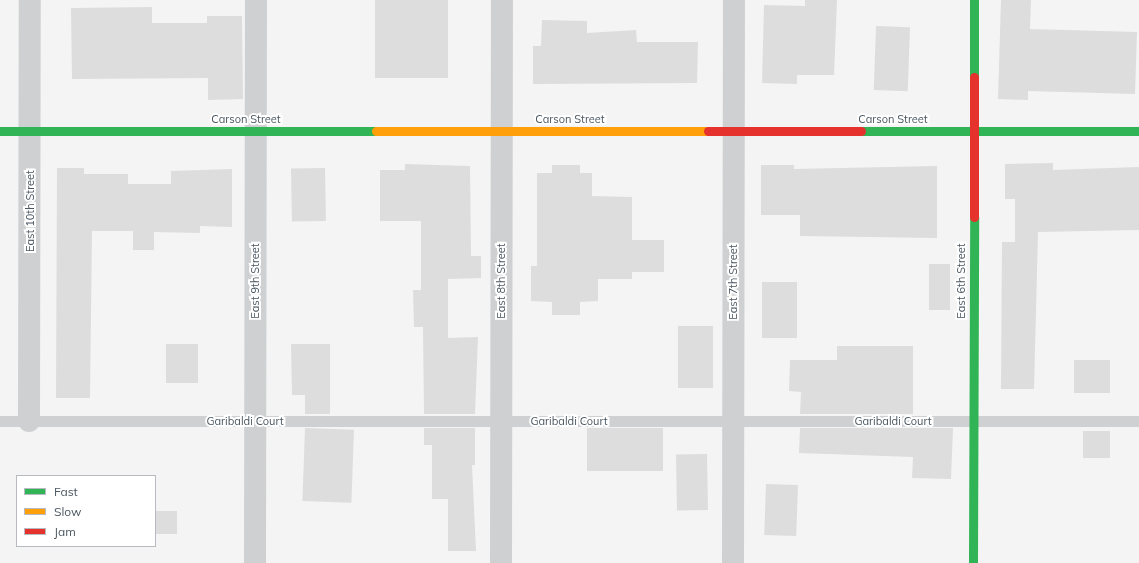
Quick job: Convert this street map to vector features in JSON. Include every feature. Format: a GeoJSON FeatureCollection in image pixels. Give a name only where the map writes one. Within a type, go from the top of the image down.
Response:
{"type":"FeatureCollection","features":[{"type":"Feature","properties":{"kind":"street","name":"East 10th Street"},"geometry":{"type":"LineString","coordinates":[[30,0],[30,421]]}},
{"type":"Feature","properties":{"kind":"street","name":"East 9th Street"},"geometry":{"type":"LineString","coordinates":[[255,563],[256,0]]}},
{"type":"Feature","properties":{"kind":"street","name":"East 8th Street"},"geometry":{"type":"LineString","coordinates":[[501,563],[502,0]]}},
{"type":"Feature","properties":{"kind":"street","name":"East 7th Street"},"geometry":{"type":"LineString","coordinates":[[733,563],[734,0]]}},
{"type":"Feature","properties":{"kind":"street","name":"East 6th Street"},"geometry":{"type":"LineString","coordinates":[[973,563],[974,0]]}},
{"type":"Feature","properties":{"kind":"street","name":"Carson Street"},"geometry":{"type":"LineString","coordinates":[[0,131],[1139,131]]}},
{"type":"Feature","properties":{"kind":"lane","name":"Garibaldi Court"},"geometry":{"type":"LineString","coordinates":[[0,421],[1139,421]]}},
{"type":"Feature","properties":{"kind":"building"},"geometry":{"type":"Polygon","coordinates":[[[375,0],[448,0],[448,78],[375,78],[375,0]]]}},
{"type":"Feature","properties":{"kind":"building"},"geometry":{"type":"Polygon","coordinates":[[[805,0],[837,0],[834,75],[797,75],[797,84],[762,83],[764,5],[805,6],[805,0]]]}},
{"type":"Feature","properties":{"kind":"building"},"geometry":{"type":"Polygon","coordinates":[[[1001,0],[1031,0],[1030,29],[1137,32],[1135,94],[1028,91],[1028,100],[998,99],[1001,0]]]}},
{"type":"Feature","properties":{"kind":"building"},"geometry":{"type":"Polygon","coordinates":[[[152,7],[152,23],[207,23],[207,16],[242,16],[243,99],[208,100],[208,78],[72,79],[71,8],[152,7]]]}},
{"type":"Feature","properties":{"kind":"building"},"geometry":{"type":"Polygon","coordinates":[[[542,20],[587,21],[587,33],[636,30],[637,42],[698,42],[697,83],[533,84],[533,46],[541,46],[542,20]]]}},
{"type":"Feature","properties":{"kind":"building"},"geometry":{"type":"Polygon","coordinates":[[[876,26],[910,27],[908,91],[874,90],[876,26]]]}},
{"type":"Feature","properties":{"kind":"building"},"geometry":{"type":"Polygon","coordinates":[[[1053,163],[1053,170],[1139,167],[1139,230],[1038,232],[1034,389],[1001,389],[1002,242],[1015,242],[1015,199],[1005,199],[1005,164],[1053,163]]]}},
{"type":"Feature","properties":{"kind":"building"},"geometry":{"type":"Polygon","coordinates":[[[405,164],[470,166],[471,256],[481,256],[481,278],[448,279],[448,338],[478,337],[475,414],[424,414],[423,327],[414,327],[413,290],[421,290],[421,221],[380,221],[380,170],[405,170],[405,164]]]}},
{"type":"Feature","properties":{"kind":"building"},"geometry":{"type":"Polygon","coordinates":[[[552,165],[580,165],[580,173],[592,173],[592,196],[632,197],[632,240],[664,240],[664,272],[632,272],[632,279],[598,279],[598,301],[580,302],[580,315],[552,315],[552,302],[531,301],[531,266],[537,266],[537,173],[552,173],[552,165]]]}},
{"type":"Feature","properties":{"kind":"building"},"geometry":{"type":"Polygon","coordinates":[[[761,165],[794,165],[794,169],[937,166],[937,238],[800,236],[800,215],[761,215],[761,165]]]}},
{"type":"Feature","properties":{"kind":"building"},"geometry":{"type":"Polygon","coordinates":[[[57,168],[84,168],[84,174],[128,174],[128,184],[171,184],[171,171],[232,169],[232,227],[200,226],[200,233],[154,232],[154,250],[133,250],[133,231],[92,231],[90,398],[56,398],[57,168]]]}},
{"type":"Feature","properties":{"kind":"building"},"geometry":{"type":"Polygon","coordinates":[[[325,168],[326,221],[292,222],[291,169],[325,168]]]}},
{"type":"Feature","properties":{"kind":"building"},"geometry":{"type":"Polygon","coordinates":[[[929,264],[950,264],[950,310],[929,310],[929,264]]]}},
{"type":"Feature","properties":{"kind":"building"},"geometry":{"type":"Polygon","coordinates":[[[762,282],[797,282],[797,338],[762,338],[762,282]]]}},
{"type":"Feature","properties":{"kind":"building"},"geometry":{"type":"Polygon","coordinates":[[[678,326],[713,326],[713,388],[678,388],[678,326]]]}},
{"type":"Feature","properties":{"kind":"building"},"geometry":{"type":"Polygon","coordinates":[[[166,344],[198,344],[198,383],[166,383],[166,344]]]}},
{"type":"Feature","properties":{"kind":"building"},"geometry":{"type":"Polygon","coordinates":[[[291,344],[330,344],[330,414],[305,414],[305,395],[292,395],[291,344]]]}},
{"type":"Feature","properties":{"kind":"building"},"geometry":{"type":"Polygon","coordinates":[[[837,346],[913,346],[913,414],[800,414],[801,392],[789,391],[790,360],[837,360],[837,346]]]}},
{"type":"Feature","properties":{"kind":"building"},"geometry":{"type":"Polygon","coordinates":[[[1074,360],[1110,360],[1110,393],[1074,393],[1074,360]]]}},
{"type":"Feature","properties":{"kind":"building"},"geometry":{"type":"Polygon","coordinates":[[[305,428],[354,430],[351,503],[302,501],[305,428]]]}},
{"type":"Feature","properties":{"kind":"building"},"geometry":{"type":"Polygon","coordinates":[[[424,428],[475,428],[475,465],[472,465],[476,551],[448,551],[448,499],[432,499],[432,445],[424,445],[424,428]]]}},
{"type":"Feature","properties":{"kind":"building"},"geometry":{"type":"Polygon","coordinates":[[[587,428],[663,428],[663,471],[587,471],[587,428]]]}},
{"type":"Feature","properties":{"kind":"building"},"geometry":{"type":"Polygon","coordinates":[[[800,428],[953,428],[951,479],[912,478],[913,457],[799,453],[800,428]]]}},
{"type":"Feature","properties":{"kind":"building"},"geometry":{"type":"Polygon","coordinates":[[[1083,431],[1110,431],[1110,458],[1083,458],[1083,431]]]}},
{"type":"Feature","properties":{"kind":"building"},"geometry":{"type":"Polygon","coordinates":[[[707,454],[708,510],[677,511],[676,455],[707,454]]]}},
{"type":"Feature","properties":{"kind":"building"},"geometry":{"type":"Polygon","coordinates":[[[766,484],[798,485],[796,536],[764,535],[766,484]]]}},
{"type":"Feature","properties":{"kind":"building"},"geometry":{"type":"Polygon","coordinates":[[[156,511],[177,511],[177,534],[156,534],[156,511]]]}},
{"type":"Feature","properties":{"kind":"traffic: fast"},"geometry":{"type":"LineString","coordinates":[[974,0],[974,77]]}},
{"type":"Feature","properties":{"kind":"traffic: fast"},"geometry":{"type":"LineString","coordinates":[[0,131],[376,131]]}},
{"type":"Feature","properties":{"kind":"traffic: fast"},"geometry":{"type":"LineString","coordinates":[[861,131],[1139,131]]}},
{"type":"Feature","properties":{"kind":"traffic: fast"},"geometry":{"type":"LineString","coordinates":[[973,563],[974,217]]}},
{"type":"Feature","properties":{"kind":"traffic: slow"},"geometry":{"type":"LineString","coordinates":[[376,131],[708,131]]}},
{"type":"Feature","properties":{"kind":"traffic: jam"},"geometry":{"type":"LineString","coordinates":[[974,77],[974,217]]}},
{"type":"Feature","properties":{"kind":"traffic: jam"},"geometry":{"type":"LineString","coordinates":[[708,131],[861,131]]}}]}
